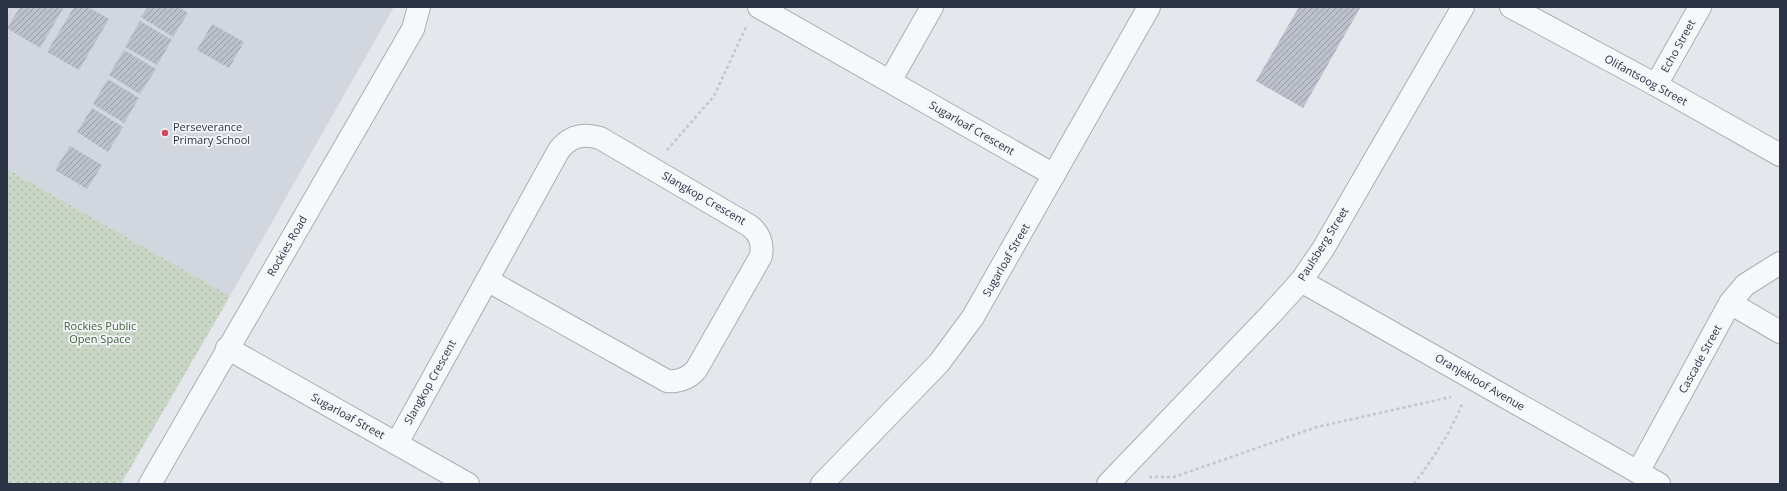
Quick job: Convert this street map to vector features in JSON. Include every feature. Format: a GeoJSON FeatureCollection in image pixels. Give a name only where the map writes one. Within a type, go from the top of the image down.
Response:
{"type":"FeatureCollection","features":[{"type":"Feature","properties":{"kind":"street","name":"Rockies Road"},"geometry":{"type":"LineString","coordinates":[[150,484],[227,348],[413,30],[419,12],[419,7]]}},
{"type":"Feature","properties":{"kind":"street"},"geometry":{"type":"LineString","coordinates":[[890,81],[932,7]]}},
{"type":"Feature","properties":{"kind":"street","name":"Sugarloaf Street"},"geometry":{"type":"LineString","coordinates":[[822,484],[939,363],[973,317],[1149,7]]}},
{"type":"Feature","properties":{"kind":"street","name":"Paulsberg Street"},"geometry":{"type":"LineString","coordinates":[[1108,484],[1266,320],[1301,281],[1323,249],[1463,7]]}},
{"type":"Feature","properties":{"kind":"street","name":"Olifantsoog Street"},"geometry":{"type":"LineString","coordinates":[[1511,7],[1656,85],[1780,155]]}},
{"type":"Feature","properties":{"kind":"street","name":"Echo Street"},"geometry":{"type":"LineString","coordinates":[[1656,85],[1700,7]]}},
{"type":"Feature","properties":{"kind":"street","name":"Sugarloaf Crescent"},"geometry":{"type":"LineString","coordinates":[[754,14],[890,81],[1054,175]]}},
{"type":"Feature","properties":{"kind":"street","name":"Slangkop Crescent"},"geometry":{"type":"LineString","coordinates":[[397,443],[487,280],[559,150],[564,143],[579,136],[590,135],[600,138],[750,226],[755,230],[761,241],[761,256],[696,370],[691,376],[683,380],[667,381],[487,280]]}},
{"type":"Feature","properties":{"kind":"street","name":"Cascade Street"},"geometry":{"type":"LineString","coordinates":[[1638,472],[1730,303],[1745,285],[1780,263]]}},
{"type":"Feature","properties":{"kind":"street","name":"Oranjekloof Avenue"},"geometry":{"type":"LineString","coordinates":[[1301,281],[1659,484]]}},
{"type":"Feature","properties":{"kind":"street"},"geometry":{"type":"LineString","coordinates":[[1730,303],[1780,332]]}},
{"type":"Feature","properties":{"kind":"street","name":"Sugarloaf Street"},"geometry":{"type":"LineString","coordinates":[[227,348],[468,484]]}},
{"type":"Feature","properties":{"kind":"path"},"geometry":{"type":"LineString","coordinates":[[651,168],[714,96],[754,14]]}},
{"type":"Feature","properties":{"kind":"path"},"geometry":{"type":"LineString","coordinates":[[1149,477],[1174,477],[1317,427],[1451,397]]}},
{"type":"Feature","properties":{"kind":"path"},"geometry":{"type":"LineString","coordinates":[[1414,484],[1454,425],[1462,404]]}},
{"type":"Feature","properties":{"kind":"shaded area","name":"Perseverance Primary School"},"geometry":{"type":"Polygon","coordinates":[[[7,7],[394,7],[230,296],[7,169],[7,7]]]}},
{"type":"Feature","properties":{"kind":"green space","name":"Rockies Public Open Space"},"geometry":{"type":"Polygon","coordinates":[[[7,169],[230,296],[121,484],[7,484],[7,169]]]}},
{"type":"Feature","properties":{"kind":"building"},"geometry":{"type":"Polygon","coordinates":[[[20,7],[64,7],[40,48],[7,28],[20,7]]]}},
{"type":"Feature","properties":{"kind":"building"},"geometry":{"type":"Polygon","coordinates":[[[74,7],[88,7],[109,19],[79,70],[47,52],[74,7]]]}},
{"type":"Feature","properties":{"kind":"building"},"geometry":{"type":"Polygon","coordinates":[[[148,7],[179,7],[188,13],[173,37],[141,17],[148,7]]]}},
{"type":"Feature","properties":{"kind":"building"},"geometry":{"type":"Polygon","coordinates":[[[1299,7],[1360,8],[1303,108],[1256,81],[1299,7]]]}},
{"type":"Feature","properties":{"kind":"building"},"geometry":{"type":"Polygon","coordinates":[[[140,21],[172,40],[157,65],[125,47],[140,21]]]}},
{"type":"Feature","properties":{"kind":"building"},"geometry":{"type":"Polygon","coordinates":[[[212,24],[244,42],[229,68],[197,50],[212,24]]]}},
{"type":"Feature","properties":{"kind":"building"},"geometry":{"type":"Polygon","coordinates":[[[124,50],[156,69],[140,94],[109,75],[124,50]]]}},
{"type":"Feature","properties":{"kind":"building"},"geometry":{"type":"Polygon","coordinates":[[[108,79],[139,98],[124,123],[93,104],[108,79]]]}},
{"type":"Feature","properties":{"kind":"building"},"geometry":{"type":"Polygon","coordinates":[[[92,108],[123,127],[108,152],[77,132],[92,108]]]}},
{"type":"Feature","properties":{"kind":"building"},"geometry":{"type":"Polygon","coordinates":[[[70,146],[102,165],[87,189],[55,170],[70,146]]]}},
{"type":"Feature","properties":{"kind":"place","name":"Perseverance Primary School"},"geometry":{"type":"Point","coordinates":[165,133]}}]}
